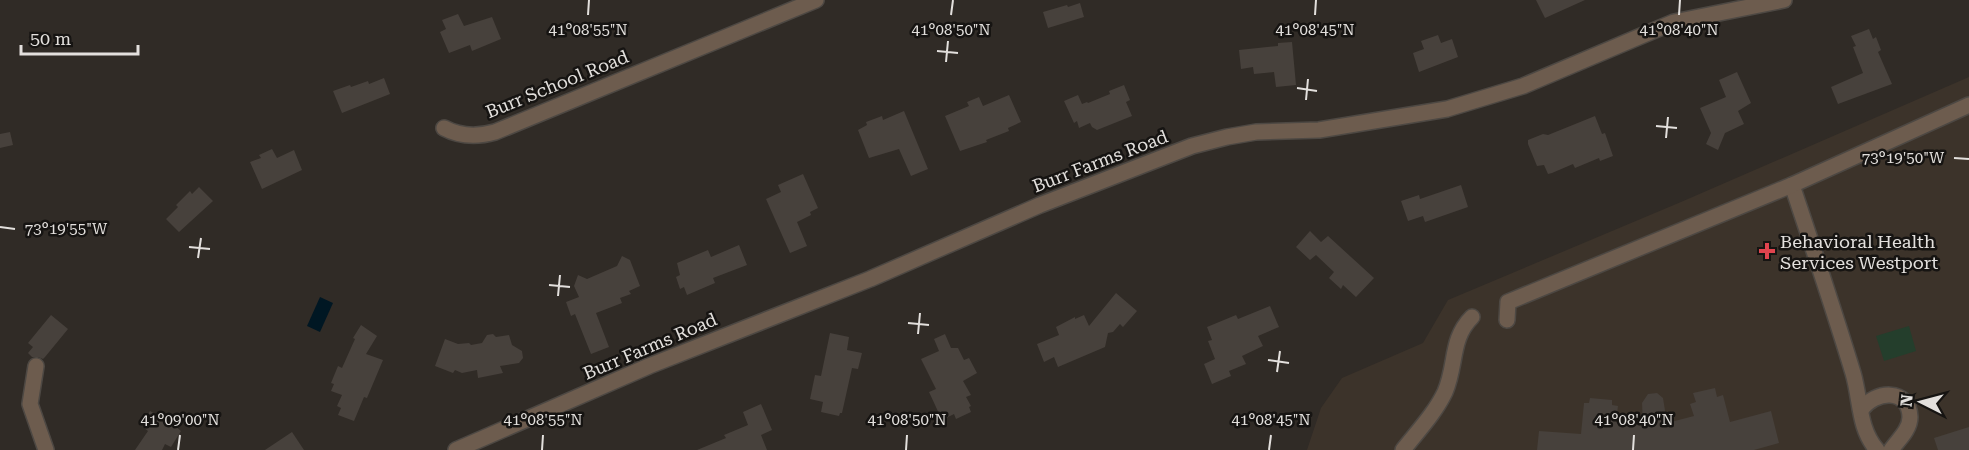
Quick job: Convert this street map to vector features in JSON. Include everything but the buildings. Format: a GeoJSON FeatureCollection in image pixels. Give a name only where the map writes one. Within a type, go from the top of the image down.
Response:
{"type":"FeatureCollection","features":[{"type":"Feature","properties":{"kind":"street","name":"Burr School Road"},"geometry":{"type":"LineString","coordinates":[[444,128],[472,136],[495,132],[816,0]]}},
{"type":"Feature","properties":{"kind":"street","name":"Burr Farms Road"},"geometry":{"type":"LineString","coordinates":[[456,450],[649,366],[870,279],[1040,205],[1192,146],[1227,136],[1256,132],[1319,130],[1448,109],[1523,86],[1674,22],[1784,0]]}},
{"type":"Feature","properties":{"kind":"street"},"geometry":{"type":"LineString","coordinates":[[1506,320],[1508,302],[1792,185],[1969,105]]}},
{"type":"Feature","properties":{"kind":"street"},"geometry":{"type":"LineString","coordinates":[[1792,185],[1832,301],[1859,393],[1863,426],[1877,450]]}},
{"type":"Feature","properties":{"kind":"street"},"geometry":{"type":"LineString","coordinates":[[1403,450],[1437,406],[1446,390],[1460,331],[1473,317]]}},
{"type":"Feature","properties":{"kind":"street"},"geometry":{"type":"LineString","coordinates":[[36,366],[30,404],[46,450]]}},
{"type":"Feature","properties":{"kind":"street"},"geometry":{"type":"LineString","coordinates":[[1861,410],[1868,400],[1880,395],[1895,395],[1907,404],[1910,419],[1904,435],[1891,450]]}},
{"type":"Feature","properties":{"kind":"shaded area","name":"Behavioral Health Services Westport"},"geometry":{"type":"Polygon","coordinates":[[[1969,77],[1969,450],[1307,450],[1321,408],[1342,378],[1423,343],[1448,300],[1969,77]]]}},
{"type":"Feature","properties":{"kind":"green space"},"geometry":{"type":"Polygon","coordinates":[[[1909,326],[1916,351],[1884,361],[1876,336],[1909,326]]]}},
{"type":"Feature","properties":{"kind":"water"},"geometry":{"type":"Polygon","coordinates":[[[320,297],[333,303],[320,332],[307,326],[320,297]]]}},
{"type":"Feature","properties":{"kind":"place","name":"Behavioral Health Services Westport"},"geometry":{"type":"Point","coordinates":[1767,251]}}]}
